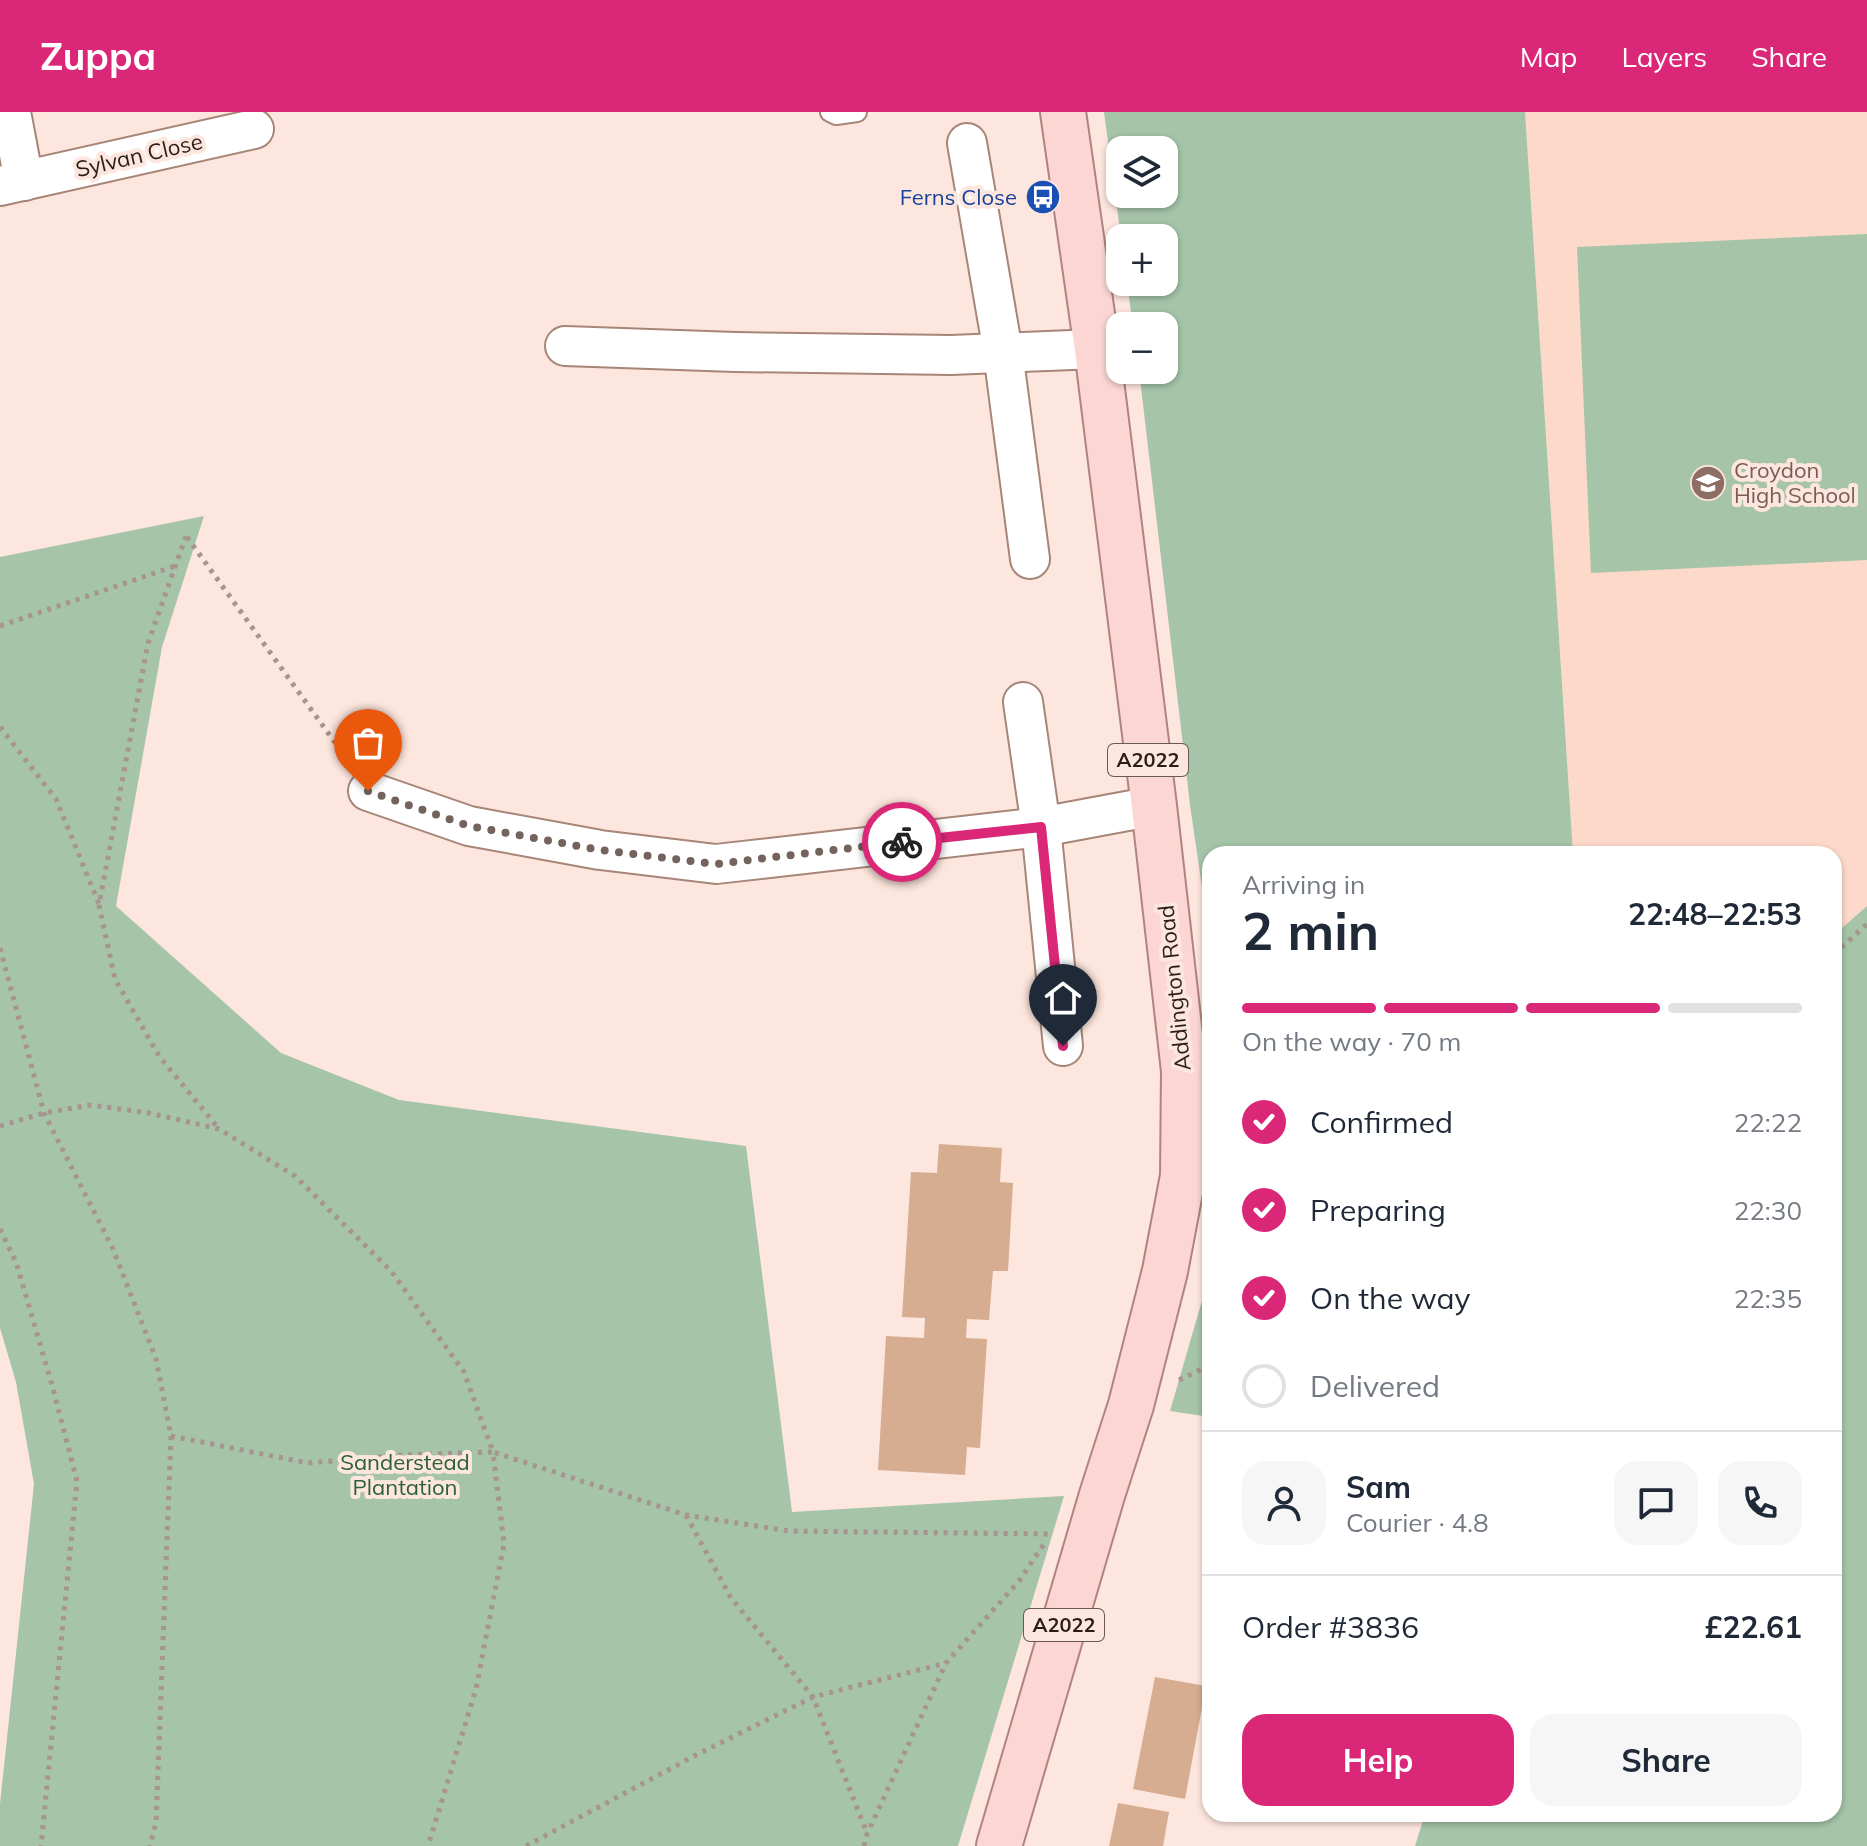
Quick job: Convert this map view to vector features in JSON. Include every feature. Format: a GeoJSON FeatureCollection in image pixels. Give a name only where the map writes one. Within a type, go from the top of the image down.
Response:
{"type":"FeatureCollection","features":[{"type":"Feature","properties":{"kind":"main road","name":"Addington Road"},"geometry":{"type":"LineString","coordinates":[[999,1846],[1131,1405],[1165,1271],[1183,1176],[1184,1071],[1097,349],[1063,112]]}},
{"type":"Feature","properties":{"kind":"street","name":"Sylvan Close"},"geometry":{"type":"LineString","coordinates":[[11,112],[12,183],[254,129]]}},
{"type":"Feature","properties":{"kind":"street"},"geometry":{"type":"LineString","coordinates":[[967,143],[1003,352],[1030,559]]}},
{"type":"Feature","properties":{"kind":"street"},"geometry":{"type":"LineString","coordinates":[[565,346],[951,355],[1097,349]]}},
{"type":"Feature","properties":{"kind":"street"},"geometry":{"type":"LineString","coordinates":[[1023,702],[1041,827],[1063,1046]]}},
{"type":"Feature","properties":{"kind":"street"},"geometry":{"type":"LineString","coordinates":[[368,791],[469,826],[600,850],[716,864],[1041,827],[1154,806]]}},
{"type":"Feature","properties":{"kind":"lane"},"geometry":{"type":"LineString","coordinates":[[830,112],[836,115],[857,112]]}},
{"type":"Feature","properties":{"kind":"path"},"geometry":{"type":"LineString","coordinates":[[99,905],[148,643],[186,536],[368,791]]}},
{"type":"Feature","properties":{"kind":"path"},"geometry":{"type":"LineString","coordinates":[[0,626],[176,566]]}},
{"type":"Feature","properties":{"kind":"path"},"geometry":{"type":"LineString","coordinates":[[0,727],[56,799],[99,905],[115,979],[159,1056],[219,1129],[295,1176],[391,1271],[464,1372],[493,1452],[504,1544],[476,1689],[428,1846]]}},
{"type":"Feature","properties":{"kind":"path"},"geometry":{"type":"LineString","coordinates":[[1842,947],[1867,924]]}},
{"type":"Feature","properties":{"kind":"path"},"geometry":{"type":"LineString","coordinates":[[0,948],[44,1113],[113,1249],[156,1359],[171,1436],[156,1822],[150,1846]]}},
{"type":"Feature","properties":{"kind":"path"},"geometry":{"type":"LineString","coordinates":[[0,1126],[44,1113],[90,1105],[149,1113],[219,1129]]}},
{"type":"Feature","properties":{"kind":"path"},"geometry":{"type":"LineString","coordinates":[[0,1229],[16,1262],[77,1481],[41,1846]]}},
{"type":"Feature","properties":{"kind":"path"},"geometry":{"type":"LineString","coordinates":[[171,1436],[308,1463],[401,1455],[493,1452],[686,1515],[789,1531],[1051,1534],[1099,1509]]}},
{"type":"Feature","properties":{"kind":"path"},"geometry":{"type":"LineString","coordinates":[[686,1515],[731,1598],[813,1697],[867,1834]]}},
{"type":"Feature","properties":{"kind":"path"},"geometry":{"type":"LineString","coordinates":[[864,1846],[946,1663],[1019,1581],[1051,1534]]}},
{"type":"Feature","properties":{"kind":"path"},"geometry":{"type":"LineString","coordinates":[[526,1846],[694,1756],[813,1697],[946,1663]]}},
{"type":"Feature","properties":{"kind":"shaded area","name":"Croydon High School"},"geometry":{"type":"Polygon","coordinates":[[[1525,112],[1867,112],[1867,906],[1842,928],[1842,846],[1572,846],[1525,112]]]}},
{"type":"Feature","properties":{"kind":"green space"},"geometry":{"type":"Polygon","coordinates":[[[1104,112],[1525,112],[1572,846],[1202,846],[1202,887],[1141,384],[1178,384],[1178,312],[1131,312],[1129,296],[1178,296],[1178,224],[1119,224],[1117,208],[1178,208],[1178,136],[1107,136],[1104,112]]]}},
{"type":"Feature","properties":{"kind":"green space"},"geometry":{"type":"Polygon","coordinates":[[[1867,234],[1867,560],[1591,573],[1577,247],[1867,234]]]}},
{"type":"Feature","properties":{"kind":"green space","name":"Sanderstead Plantation"},"geometry":{"type":"Polygon","coordinates":[[[204,516],[162,647],[116,906],[281,1053],[399,1100],[746,1146],[792,1512],[1064,1496],[958,1846],[0,1846],[0,1804],[34,1484],[16,1382],[0,1328],[0,557],[204,516]]]}},
{"type":"Feature","properties":{"kind":"green space"},"geometry":{"type":"Polygon","coordinates":[[[1867,906],[1867,1846],[1415,1846],[1422,1822],[1842,1822],[1842,928],[1867,906]]]}},
{"type":"Feature","properties":{"kind":"green space"},"geometry":{"type":"Polygon","coordinates":[[[1202,1301],[1202,1416],[1170,1411],[1202,1301]]]}},
{"type":"Feature","properties":{"kind":"building"},"geometry":{"type":"Polygon","coordinates":[[[939,1144],[1002,1148],[1000,1182],[1013,1183],[1008,1271],[993,1271],[989,1320],[967,1319],[966,1338],[987,1339],[980,1448],[967,1447],[965,1475],[878,1470],[886,1336],[924,1338],[925,1318],[902,1317],[911,1172],[937,1173],[939,1144]]]}},
{"type":"Feature","properties":{"kind":"building"},"geometry":{"type":"Polygon","coordinates":[[[1155,1677],[1202,1685],[1202,1708],[1185,1799],[1133,1789],[1155,1677]]]}},
{"type":"Feature","properties":{"kind":"building"},"geometry":{"type":"Polygon","coordinates":[[[1118,1803],[1169,1812],[1163,1846],[1109,1846],[1118,1803]]]}},
{"type":"Feature","properties":{"kind":"way so far"},"geometry":{"type":"LineString","coordinates":[[368,791],[469,826],[600,850],[716,864],[902,842]]}},
{"type":"Feature","properties":{"kind":"place","name":"Ferns Close"},"geometry":{"type":"Point","coordinates":[1043,197]}},
{"type":"Feature","properties":{"kind":"place","name":"Croydon High School"},"geometry":{"type":"Point","coordinates":[1708,483]}},
{"type":"Feature","properties":{"kind":"route"},"geometry":{"type":"LineString","coordinates":[[902,842],[1041,827],[1063,1046]]}}]}
